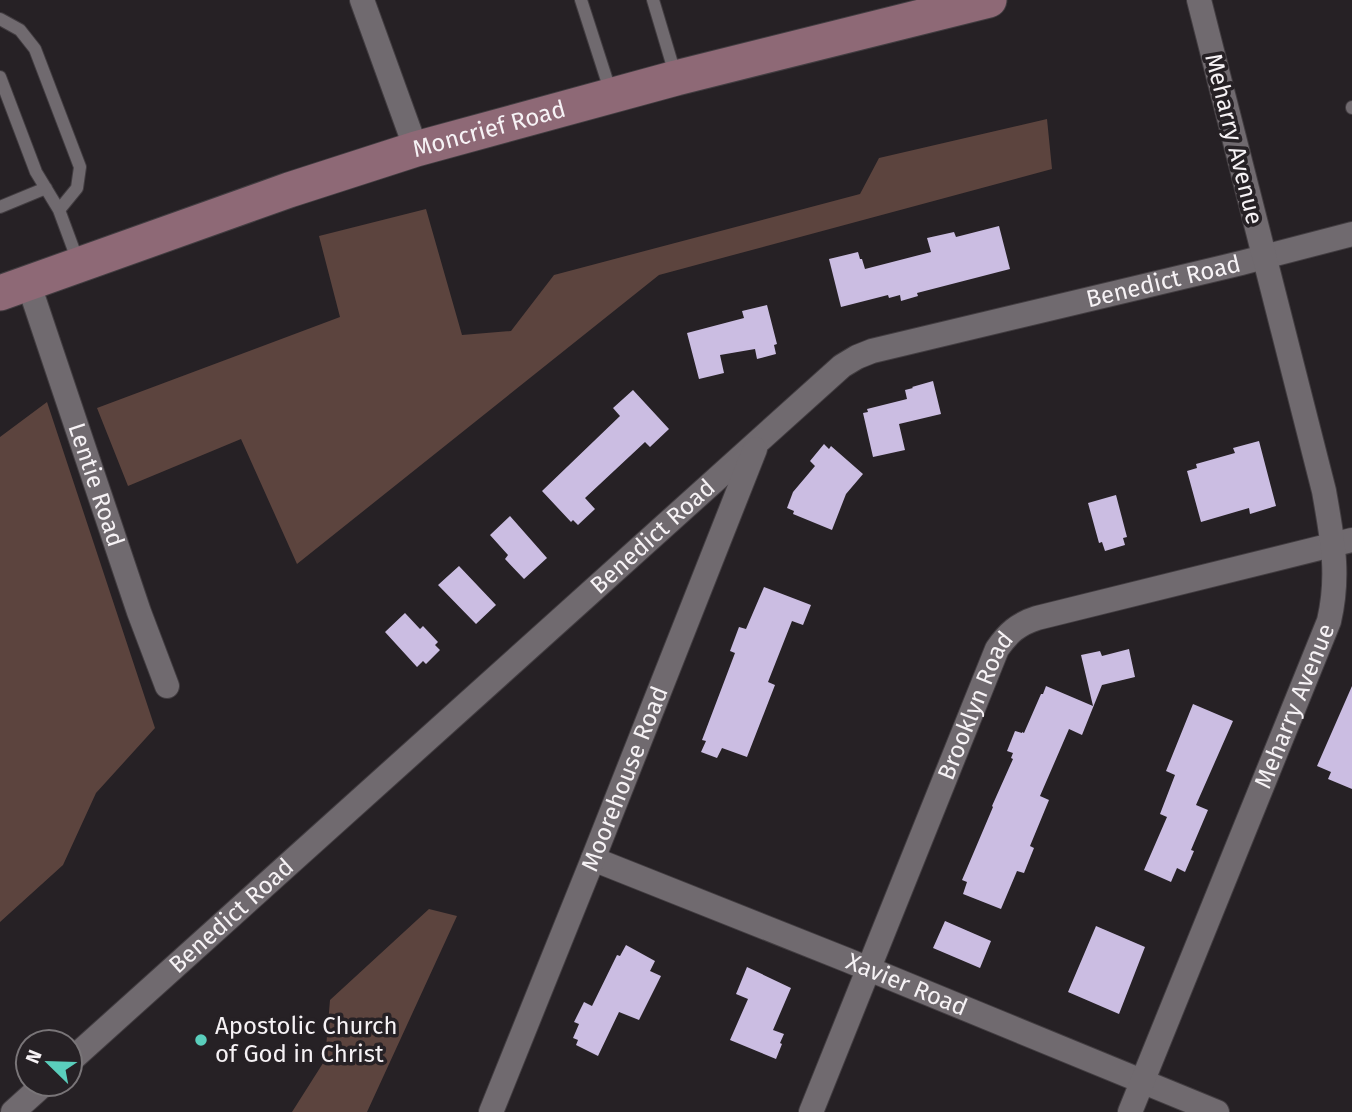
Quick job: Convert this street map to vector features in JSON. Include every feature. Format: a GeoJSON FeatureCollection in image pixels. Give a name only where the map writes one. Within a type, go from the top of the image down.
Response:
{"type":"FeatureCollection","features":[{"type":"Feature","properties":{"kind":"main road","name":"Moncrief Road"},"geometry":{"type":"LineString","coordinates":[[14,288],[289,190],[416,149],[676,78],[989,0]]}},
{"type":"Feature","properties":{"kind":"street"},"geometry":{"type":"LineString","coordinates":[[362,0],[416,149]]}},
{"type":"Feature","properties":{"kind":"street","name":"Meharry Avenue"},"geometry":{"type":"LineString","coordinates":[[1130,1112],[1329,621],[1343,542],[1324,491],[1199,0]]}},
{"type":"Feature","properties":{"kind":"street","name":"Benedict Road"},"geometry":{"type":"LineString","coordinates":[[84,1048],[842,366],[856,357],[1352,234]]}},
{"type":"Feature","properties":{"kind":"street","name":"Lentie Road"},"geometry":{"type":"LineString","coordinates":[[14,288],[86,451],[139,612],[167,686]]}},
{"type":"Feature","properties":{"kind":"street","name":"Moorehouse Road"},"geometry":{"type":"LineString","coordinates":[[491,1112],[756,445]]}},
{"type":"Feature","properties":{"kind":"street","name":"Brooklyn Road"},"geometry":{"type":"LineString","coordinates":[[810,1112],[997,649],[1007,634],[1022,623],[1037,618],[1343,542]]}},
{"type":"Feature","properties":{"kind":"street","name":"Xavier Road"},"geometry":{"type":"LineString","coordinates":[[593,859],[1217,1112]]}},
{"type":"Feature","properties":{"kind":"street"},"geometry":{"type":"LineString","coordinates":[[13,1112],[28,1098]]}},
{"type":"Feature","properties":{"kind":"lane"},"geometry":{"type":"LineString","coordinates":[[581,0],[612,95]]}},
{"type":"Feature","properties":{"kind":"lane"},"geometry":{"type":"LineString","coordinates":[[653,0],[676,78]]}},
{"type":"Feature","properties":{"kind":"lane"},"geometry":{"type":"LineString","coordinates":[[0,19],[20,30],[34,49],[80,167],[77,188],[59,210]]}},
{"type":"Feature","properties":{"kind":"lane"},"geometry":{"type":"LineString","coordinates":[[0,77],[36,172],[59,210],[79,264]]}},
{"type":"Feature","properties":{"kind":"lane"},"geometry":{"type":"LineString","coordinates":[[0,207],[46,188]]}},
{"type":"Feature","properties":{"kind":"shaded area"},"geometry":{"type":"Polygon","coordinates":[[[1047,119],[1052,169],[659,275],[297,564],[241,439],[128,486],[97,408],[340,317],[319,236],[426,209],[462,335],[511,331],[554,275],[860,194],[879,158],[1047,119]]]}},
{"type":"Feature","properties":{"kind":"shaded area"},"geometry":{"type":"Polygon","coordinates":[[[47,402],[155,728],[96,793],[63,865],[0,922],[0,437],[47,402]]]}},
{"type":"Feature","properties":{"kind":"shaded area"},"geometry":{"type":"Polygon","coordinates":[[[429,909],[457,916],[367,1112],[292,1112],[325,1060],[330,1000],[429,909]]]}},
{"type":"Feature","properties":{"kind":"building"},"geometry":{"type":"Polygon","coordinates":[[[999,226],[1010,269],[917,293],[918,296],[901,301],[900,295],[889,298],[888,295],[841,307],[829,259],[858,252],[865,269],[931,252],[927,238],[954,232],[956,237],[999,226]]]}},
{"type":"Feature","properties":{"kind":"building"},"geometry":{"type":"Polygon","coordinates":[[[767,305],[777,344],[774,345],[776,354],[757,359],[755,349],[720,355],[724,373],[699,379],[687,333],[744,318],[742,311],[767,305]]]}},
{"type":"Feature","properties":{"kind":"building"},"geometry":{"type":"Polygon","coordinates":[[[933,381],[941,414],[899,424],[905,450],[873,457],[863,413],[868,412],[867,409],[907,399],[905,390],[933,381]]]}},
{"type":"Feature","properties":{"kind":"building"},"geometry":{"type":"Polygon","coordinates":[[[633,390],[669,429],[650,447],[645,442],[585,498],[595,509],[578,525],[573,520],[571,522],[542,491],[620,416],[613,408],[633,390]]]}},
{"type":"Feature","properties":{"kind":"building"},"geometry":{"type":"Polygon","coordinates":[[[1259,441],[1276,506],[1250,514],[1249,508],[1201,522],[1187,471],[1197,468],[1196,464],[1235,453],[1233,448],[1259,441]]]}},
{"type":"Feature","properties":{"kind":"building"},"geometry":{"type":"Polygon","coordinates":[[[824,444],[829,449],[831,446],[863,474],[846,494],[832,530],[793,514],[794,511],[787,508],[793,492],[815,466],[810,461],[824,444]]]}},
{"type":"Feature","properties":{"kind":"building"},"geometry":{"type":"Polygon","coordinates":[[[1116,495],[1127,537],[1123,538],[1125,545],[1105,551],[1102,542],[1099,543],[1088,503],[1116,495]]]}},
{"type":"Feature","properties":{"kind":"building"},"geometry":{"type":"Polygon","coordinates":[[[510,516],[547,558],[524,579],[505,559],[508,555],[490,535],[510,516]]]}},
{"type":"Feature","properties":{"kind":"building"},"geometry":{"type":"Polygon","coordinates":[[[459,566],[496,605],[476,624],[438,585],[459,566]]]}},
{"type":"Feature","properties":{"kind":"building"},"geometry":{"type":"Polygon","coordinates":[[[764,587],[811,605],[803,625],[792,621],[768,682],[775,685],[747,757],[722,748],[717,758],[701,752],[706,741],[702,740],[735,653],[730,651],[739,627],[746,629],[764,587]]]}},
{"type":"Feature","properties":{"kind":"building"},"geometry":{"type":"Polygon","coordinates":[[[405,613],[420,629],[423,626],[438,642],[435,645],[440,650],[426,664],[423,661],[417,667],[385,632],[405,613]]]}},
{"type":"Feature","properties":{"kind":"building"},"geometry":{"type":"Polygon","coordinates":[[[1129,649],[1135,677],[1102,685],[1082,735],[1069,729],[1040,796],[1049,800],[1030,846],[1034,848],[1024,873],[1017,871],[1001,909],[963,894],[967,882],[962,880],[1013,759],[1013,753],[1007,751],[1015,731],[1024,733],[1046,686],[1093,706],[1081,655],[1100,651],[1102,656],[1129,649]]]}},
{"type":"Feature","properties":{"kind":"building"},"geometry":{"type":"Polygon","coordinates":[[[1352,686],[1352,789],[1328,779],[1331,772],[1317,766],[1352,686]]]}},
{"type":"Feature","properties":{"kind":"building"},"geometry":{"type":"Polygon","coordinates":[[[1193,704],[1233,721],[1196,805],[1208,810],[1191,850],[1194,851],[1185,872],[1177,868],[1171,882],[1144,870],[1167,817],[1160,814],[1175,775],[1166,771],[1193,704]]]}},
{"type":"Feature","properties":{"kind":"building"},"geometry":{"type":"Polygon","coordinates":[[[945,921],[991,941],[980,968],[933,948],[945,921]]]}},
{"type":"Feature","properties":{"kind":"building"},"geometry":{"type":"Polygon","coordinates":[[[1096,926],[1145,947],[1119,1014],[1068,992],[1096,926]]]}},
{"type":"Feature","properties":{"kind":"building"},"geometry":{"type":"Polygon","coordinates":[[[626,945],[655,961],[650,971],[661,976],[639,1020],[619,1012],[598,1056],[576,1045],[578,1040],[573,1038],[579,1024],[574,1022],[584,1002],[592,1006],[617,955],[620,956],[626,945]]]}},
{"type":"Feature","properties":{"kind":"building"},"geometry":{"type":"Polygon","coordinates":[[[747,967],[791,988],[773,1030],[784,1034],[776,1059],[730,1040],[748,999],[736,994],[747,967]]]}},
{"type":"Feature","properties":{"kind":"place","name":"Apostolic Church of God in Christ"},"geometry":{"type":"Point","coordinates":[201,1040]}}]}
